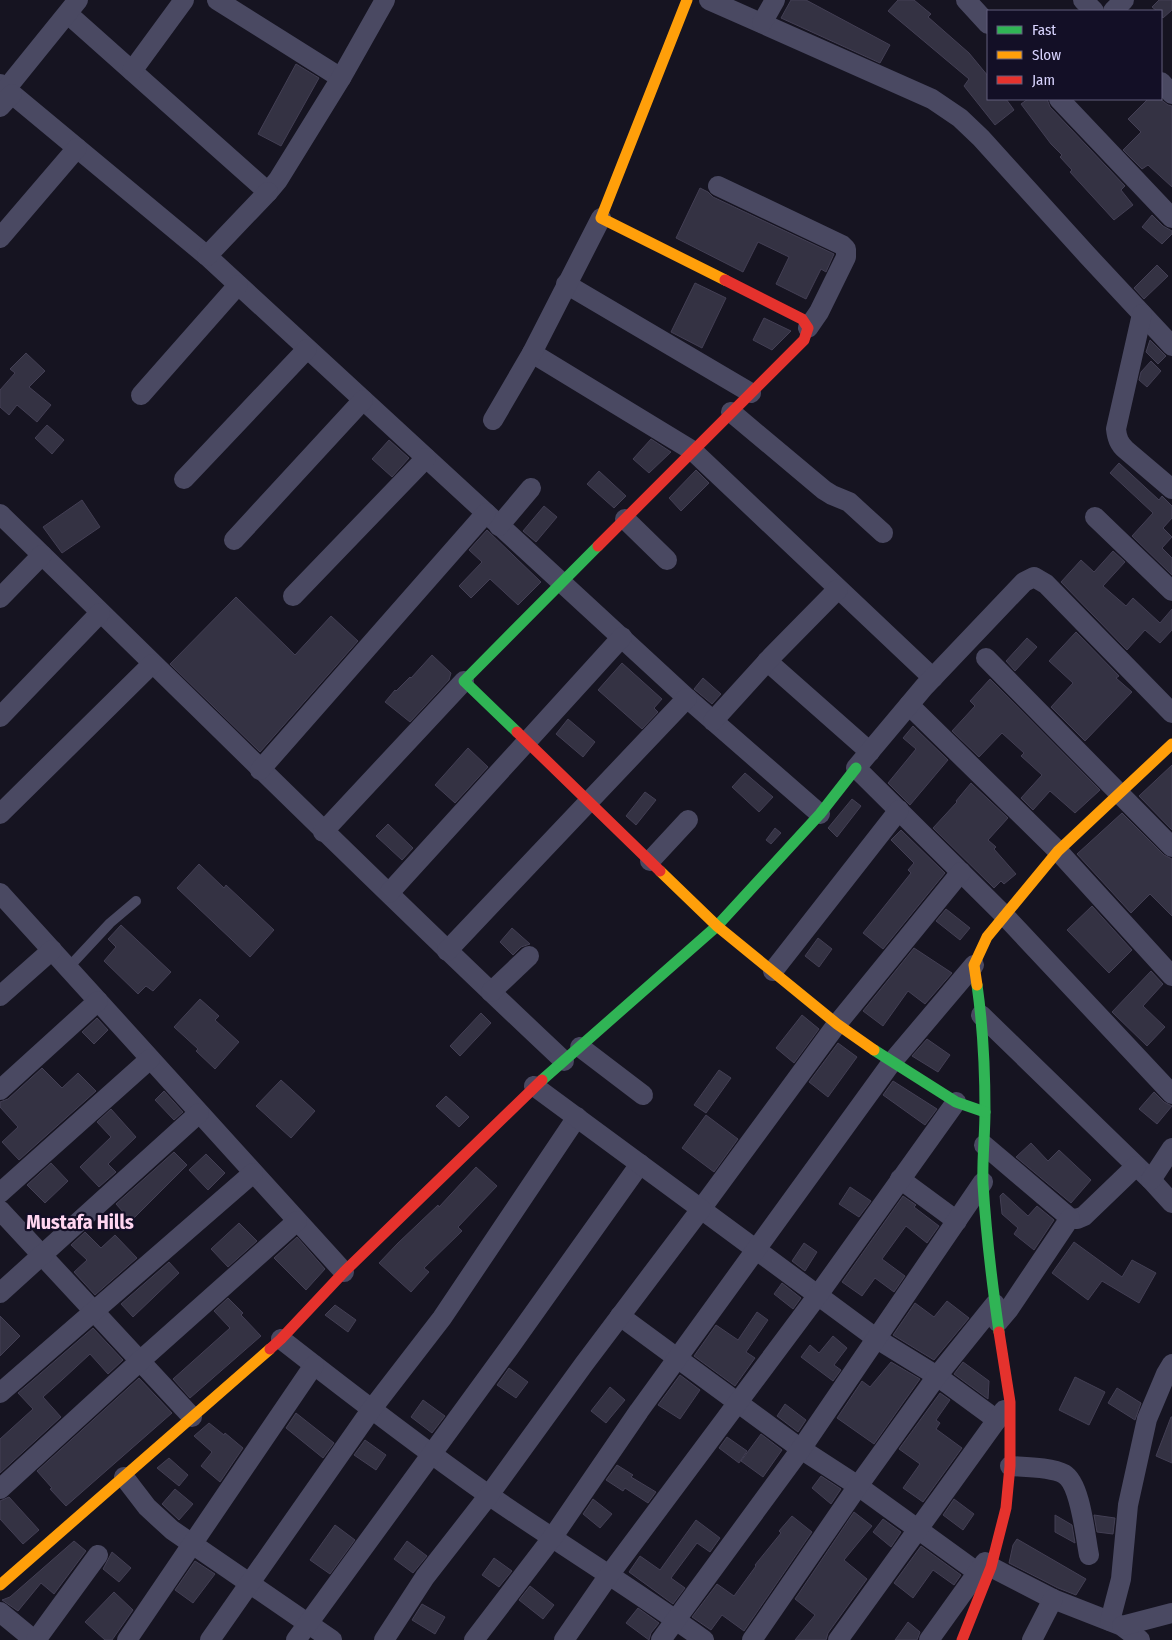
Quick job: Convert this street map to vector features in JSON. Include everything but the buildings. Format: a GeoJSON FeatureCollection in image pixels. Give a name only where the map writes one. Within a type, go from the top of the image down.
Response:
{"type":"FeatureCollection","features":[{"type":"Feature","properties":{"kind":"street"},"geometry":{"type":"LineString","coordinates":[[132,71],[184,0]]}},
{"type":"Feature","properties":{"kind":"street"},"geometry":{"type":"LineString","coordinates":[[217,0],[244,7],[341,78]]}},
{"type":"Feature","properties":{"kind":"street"},"geometry":{"type":"LineString","coordinates":[[207,256],[278,180],[341,78],[385,0]]}},
{"type":"Feature","properties":{"kind":"street"},"geometry":{"type":"LineString","coordinates":[[709,0],[932,99],[960,118],[981,138],[1172,346]]}},
{"type":"Feature","properties":{"kind":"street"},"geometry":{"type":"LineString","coordinates":[[762,23],[775,0]]}},
{"type":"Feature","properties":{"kind":"street"},"geometry":{"type":"LineString","coordinates":[[966,0],[987,23]]}},
{"type":"Feature","properties":{"kind":"street"},"geometry":{"type":"LineString","coordinates":[[1083,0],[1093,10]]}},
{"type":"Feature","properties":{"kind":"street"},"geometry":{"type":"LineString","coordinates":[[1114,10],[1124,0]]}},
{"type":"Feature","properties":{"kind":"street"},"geometry":{"type":"LineString","coordinates":[[493,420],[532,353],[601,218],[685,5]]}},
{"type":"Feature","properties":{"kind":"street"},"geometry":{"type":"LineString","coordinates":[[268,192],[132,71],[73,7],[4,93],[77,148],[207,256],[687,698],[820,814]]}},
{"type":"Feature","properties":{"kind":"street"},"geometry":{"type":"LineString","coordinates":[[1162,83],[1172,94]]}},
{"type":"Feature","properties":{"kind":"street"},"geometry":{"type":"LineString","coordinates":[[1060,100],[1169,210]]}},
{"type":"Feature","properties":{"kind":"street"},"geometry":{"type":"LineString","coordinates":[[0,238],[77,148]]}},
{"type":"Feature","properties":{"kind":"street"},"geometry":{"type":"LineString","coordinates":[[323,832],[464,681],[804,340],[808,328],[819,312],[846,257],[846,249],[842,245],[718,186]]}},
{"type":"Feature","properties":{"kind":"street"},"geometry":{"type":"LineString","coordinates":[[601,218],[802,318],[808,328]]}},
{"type":"Feature","properties":{"kind":"street"},"geometry":{"type":"LineString","coordinates":[[566,284],[751,393]]}},
{"type":"Feature","properties":{"kind":"street"},"geometry":{"type":"LineString","coordinates":[[141,395],[238,285]]}},
{"type":"Feature","properties":{"kind":"street"},"geometry":{"type":"LineString","coordinates":[[1142,314],[1116,429],[1117,436],[1120,444],[1126,450],[1172,489]]}},
{"type":"Feature","properties":{"kind":"street"},"geometry":{"type":"LineString","coordinates":[[184,479],[307,349]]}},
{"type":"Feature","properties":{"kind":"street"},"geometry":{"type":"LineString","coordinates":[[532,353],[693,451],[933,678]]}},
{"type":"Feature","properties":{"kind":"street"},"geometry":{"type":"LineString","coordinates":[[234,540],[363,400]]}},
{"type":"Feature","properties":{"kind":"street"},"geometry":{"type":"LineString","coordinates":[[731,412],[824,490],[849,502],[883,533]]}},
{"type":"Feature","properties":{"kind":"street"},"geometry":{"type":"LineString","coordinates":[[293,596],[426,458]]}},
{"type":"Feature","properties":{"kind":"street"},"geometry":{"type":"LineString","coordinates":[[260,770],[493,520],[531,488]]}},
{"type":"Feature","properties":{"kind":"street"},"geometry":{"type":"LineString","coordinates":[[0,514],[323,832],[564,1061]]}},
{"type":"Feature","properties":{"kind":"street"},"geometry":{"type":"LineString","coordinates":[[1095,517],[1172,591]]}},
{"type":"Feature","properties":{"kind":"street"},"geometry":{"type":"LineString","coordinates":[[625,519],[667,560]]}},
{"type":"Feature","properties":{"kind":"street"},"geometry":{"type":"LineString","coordinates":[[0,598],[42,555]]}},
{"type":"Feature","properties":{"kind":"street"},"geometry":{"type":"LineString","coordinates":[[0,1585],[282,1339],[344,1272],[534,1086],[717,926],[820,814],[856,768],[933,678],[1024,582],[1034,577],[1046,584],[1172,713]]}},
{"type":"Feature","properties":{"kind":"street"},"geometry":{"type":"LineString","coordinates":[[713,721],[767,661],[838,589]]}},
{"type":"Feature","properties":{"kind":"street"},"geometry":{"type":"LineString","coordinates":[[0,716],[100,613]]}},
{"type":"Feature","properties":{"kind":"street"},"geometry":{"type":"LineString","coordinates":[[389,893],[525,741],[622,637]]}},
{"type":"Feature","properties":{"kind":"street"},"geometry":{"type":"LineString","coordinates":[[986,658],[1172,847]]}},
{"type":"Feature","properties":{"kind":"street"},"geometry":{"type":"LineString","coordinates":[[767,661],[870,752]]}},
{"type":"Feature","properties":{"kind":"street"},"geometry":{"type":"LineString","coordinates":[[0,814],[152,664]]}},
{"type":"Feature","properties":{"kind":"street"},"geometry":{"type":"LineString","coordinates":[[464,681],[717,926],[837,1024],[892,1062],[956,1102],[985,1112]]}},
{"type":"Feature","properties":{"kind":"street"},"geometry":{"type":"LineString","coordinates":[[447,951],[687,698]]}},
{"type":"Feature","properties":{"kind":"street"},"geometry":{"type":"LineString","coordinates":[[909,705],[1058,851],[1172,976]]}},
{"type":"Feature","properties":{"kind":"street"},"geometry":{"type":"LineString","coordinates":[[474,1640],[552,1538],[639,1411],[892,1062],[974,965],[987,937],[1004,915],[1058,851],[1172,744]]}},
{"type":"Feature","properties":{"kind":"street"},"geometry":{"type":"LineString","coordinates":[[856,768],[1004,915],[1172,1094]]}},
{"type":"Feature","properties":{"kind":"street"},"geometry":{"type":"LineString","coordinates":[[773,971],[898,810]]}},
{"type":"Feature","properties":{"kind":"street"},"geometry":{"type":"LineString","coordinates":[[650,861],[688,820]]}},
{"type":"Feature","properties":{"kind":"street"},"geometry":{"type":"LineString","coordinates":[[384,1640],[425,1577],[489,1495],[837,1024],[962,872]]}},
{"type":"Feature","properties":{"kind":"street"},"geometry":{"type":"LineString","coordinates":[[0,893],[344,1272]]}},
{"type":"Feature","properties":{"kind":"street"},"geometry":{"type":"LineString","coordinates":[[0,996],[52,950]]}},
{"type":"Feature","properties":{"kind":"street"},"geometry":{"type":"LineString","coordinates":[[491,992],[529,956]]}},
{"type":"Feature","properties":{"kind":"street"},"geometry":{"type":"LineString","coordinates":[[929,1640],[984,1569],[998,1547],[1006,1508],[1010,1466],[1010,1402],[997,1313],[983,1182],[985,1112],[982,1015],[974,965]]}},
{"type":"Feature","properties":{"kind":"street"},"geometry":{"type":"LineString","coordinates":[[0,1090],[98,1001]]}},
{"type":"Feature","properties":{"kind":"street"},"geometry":{"type":"LineString","coordinates":[[982,1015],[1151,1180],[1172,1203]]}},
{"type":"Feature","properties":{"kind":"street"},"geometry":{"type":"LineString","coordinates":[[580,1047],[643,1095]]}},
{"type":"Feature","properties":{"kind":"street"},"geometry":{"type":"LineString","coordinates":[[0,1193],[150,1058]]}},
{"type":"Feature","properties":{"kind":"street"},"geometry":{"type":"LineString","coordinates":[[534,1086],[877,1339],[937,1376],[997,1420]]}},
{"type":"Feature","properties":{"kind":"street"},"geometry":{"type":"LineString","coordinates":[[564,1640],[609,1575],[818,1295],[956,1102]]}},
{"type":"Feature","properties":{"kind":"street"},"geometry":{"type":"LineString","coordinates":[[0,1293],[199,1113]]}},
{"type":"Feature","properties":{"kind":"street"},"geometry":{"type":"LineString","coordinates":[[210,1640],[371,1410],[442,1318],[577,1117]]}},
{"type":"Feature","properties":{"kind":"street"},"geometry":{"type":"LineString","coordinates":[[984,1145],[1070,1218],[1077,1219],[1084,1216],[1136,1166]]}},
{"type":"Feature","properties":{"kind":"street"},"geometry":{"type":"LineString","coordinates":[[1151,1180],[1172,1148]]}},
{"type":"Feature","properties":{"kind":"street"},"geometry":{"type":"LineString","coordinates":[[296,1640],[509,1348],[640,1164]]}},
{"type":"Feature","properties":{"kind":"street"},"geometry":{"type":"LineString","coordinates":[[0,1393],[253,1173]]}},
{"type":"Feature","properties":{"kind":"street"},"geometry":{"type":"LineString","coordinates":[[900,1179],[956,1221]]}},
{"type":"Feature","properties":{"kind":"street"},"geometry":{"type":"LineString","coordinates":[[661,1640],[801,1449],[983,1182]]}},
{"type":"Feature","properties":{"kind":"street"},"geometry":{"type":"LineString","coordinates":[[0,1210],[192,1417]]}},
{"type":"Feature","properties":{"kind":"street"},"geometry":{"type":"LineString","coordinates":[[752,1640],[858,1486],[937,1376],[997,1313],[1009,1309],[1070,1218]]}},
{"type":"Feature","properties":{"kind":"street"},"geometry":{"type":"LineString","coordinates":[[0,1489],[297,1221]]}},
{"type":"Feature","properties":{"kind":"street"},"geometry":{"type":"LineString","coordinates":[[620,1316],[801,1449],[858,1486],[918,1530],[984,1569],[1053,1600],[1116,1623],[1140,1640]]}},
{"type":"Feature","properties":{"kind":"street"},"geometry":{"type":"LineString","coordinates":[[282,1339],[371,1410],[489,1495],[704,1640]]}},
{"type":"Feature","properties":{"kind":"street"},"geometry":{"type":"LineString","coordinates":[[1116,1623],[1128,1505],[1147,1419],[1172,1364]]}},
{"type":"Feature","properties":{"kind":"street"},"geometry":{"type":"LineString","coordinates":[[127,1640],[314,1365]]}},
{"type":"Feature","properties":{"kind":"street"},"geometry":{"type":"LineString","coordinates":[[838,1640],[1010,1402]]}},
{"type":"Feature","properties":{"kind":"street"},"geometry":{"type":"LineString","coordinates":[[1010,1466],[1054,1471],[1065,1475],[1073,1483],[1077,1493],[1089,1555]]}},
{"type":"Feature","properties":{"kind":"street"},"geometry":{"type":"LineString","coordinates":[[124,1477],[147,1507],[172,1530],[332,1640]]}},
{"type":"Feature","properties":{"kind":"street"},"geometry":{"type":"LineString","coordinates":[[0,1612],[35,1640],[98,1555]]}},
{"type":"Feature","properties":{"kind":"street"},"geometry":{"type":"LineString","coordinates":[[962,1640],[984,1569]]}},
{"type":"Feature","properties":{"kind":"street"},"geometry":{"type":"LineString","coordinates":[[1032,1640],[1053,1600]]}},
{"type":"Feature","properties":{"kind":"street"},"geometry":{"type":"LineString","coordinates":[[1116,1623],[1172,1613]]}},
{"type":"Feature","properties":{"kind":"lane"},"geometry":{"type":"LineString","coordinates":[[68,968],[110,923],[136,901]]}},
{"type":"Feature","properties":{"kind":"traffic: fast"},"geometry":{"type":"LineString","coordinates":[[517,732],[464,681],[598,546]]}},
{"type":"Feature","properties":{"kind":"traffic: fast"},"geometry":{"type":"LineString","coordinates":[[542,1080],[717,926],[820,814],[856,768]]}},
{"type":"Feature","properties":{"kind":"traffic: fast"},"geometry":{"type":"LineString","coordinates":[[977,985],[985,1080],[983,1184],[999,1332]]}},
{"type":"Feature","properties":{"kind":"traffic: fast"},"geometry":{"type":"LineString","coordinates":[[874,1050],[956,1102],[985,1112]]}},
{"type":"Feature","properties":{"kind":"traffic: slow"},"geometry":{"type":"LineString","coordinates":[[687,0],[601,218],[725,280]]}},
{"type":"Feature","properties":{"kind":"traffic: slow"},"geometry":{"type":"LineString","coordinates":[[977,985],[974,965],[987,937],[1058,851],[1172,744]]}},
{"type":"Feature","properties":{"kind":"traffic: slow"},"geometry":{"type":"LineString","coordinates":[[660,871],[717,926],[837,1024],[874,1050]]}},
{"type":"Feature","properties":{"kind":"traffic: slow"},"geometry":{"type":"LineString","coordinates":[[0,1585],[270,1349]]}},
{"type":"Feature","properties":{"kind":"traffic: jam"},"geometry":{"type":"LineString","coordinates":[[598,546],[804,340],[808,328],[802,319],[725,280]]}},
{"type":"Feature","properties":{"kind":"traffic: jam"},"geometry":{"type":"LineString","coordinates":[[517,732],[660,871]]}},
{"type":"Feature","properties":{"kind":"traffic: jam"},"geometry":{"type":"LineString","coordinates":[[270,1349],[344,1272],[542,1080]]}},
{"type":"Feature","properties":{"kind":"traffic: jam"},"geometry":{"type":"LineString","coordinates":[[962,1640],[991,1567],[1006,1508],[1010,1466],[1010,1402],[999,1332]]}},
{"type":"Feature","properties":{"kind":"district","name":"Mustafa Hills"},"geometry":{"type":"Point","coordinates":[80,1222]}}]}
